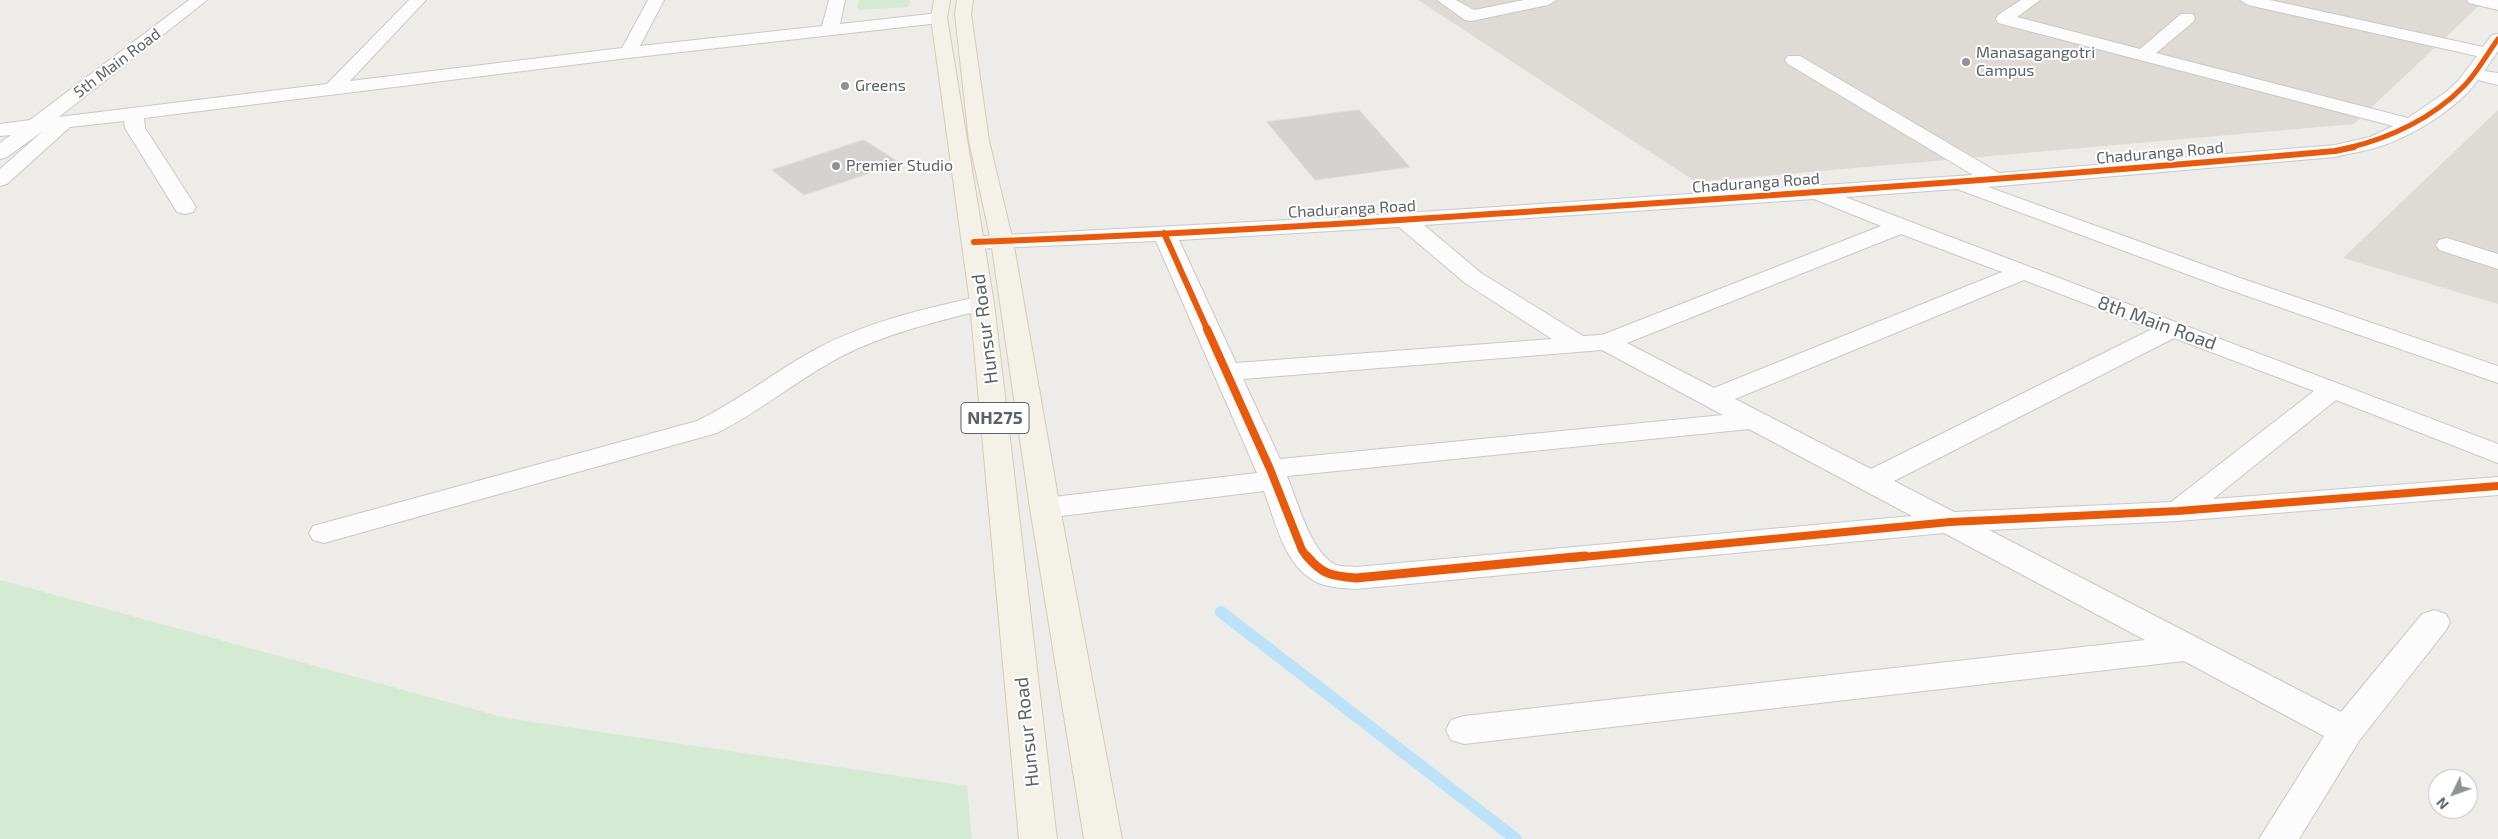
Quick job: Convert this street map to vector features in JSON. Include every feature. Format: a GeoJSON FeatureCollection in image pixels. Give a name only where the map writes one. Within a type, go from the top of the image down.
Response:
{"type":"FeatureCollection","features":[{"type":"Feature","properties":{"kind":"main road"},"geometry":{"type":"LineString","coordinates":[[965,0],[963,14],[979,141],[1002,241],[1045,508],[1103,839]]}},
{"type":"Feature","properties":{"kind":"main road","name":"Hunsur Road"},"geometry":{"type":"LineString","coordinates":[[940,9],[982,303],[1038,839]]}},
{"type":"Feature","properties":{"kind":"street","name":"5th Main Road"},"geometry":{"type":"LineString","coordinates":[[38,135],[199,0]]}},
{"type":"Feature","properties":{"kind":"street"},"geometry":{"type":"LineString","coordinates":[[332,91],[418,0]]}},
{"type":"Feature","properties":{"kind":"street"},"geometry":{"type":"LineString","coordinates":[[628,53],[656,0]]}},
{"type":"Feature","properties":{"kind":"street"},"geometry":{"type":"LineString","coordinates":[[830,30],[837,0]]}},
{"type":"Feature","properties":{"kind":"street"},"geometry":{"type":"LineString","coordinates":[[1445,0],[1471,16],[1548,0]]}},
{"type":"Feature","properties":{"kind":"street"},"geometry":{"type":"LineString","coordinates":[[2032,0],[2004,18],[2411,125]]}},
{"type":"Feature","properties":{"kind":"street"},"geometry":{"type":"LineString","coordinates":[[2248,0],[2492,46]]}},
{"type":"Feature","properties":{"kind":"street"},"geometry":{"type":"LineString","coordinates":[[2475,0],[2498,5]]}},
{"type":"Feature","properties":{"kind":"street"},"geometry":{"type":"LineString","coordinates":[[0,130],[38,135],[332,91],[628,53],[830,30],[940,9]]}},
{"type":"Feature","properties":{"kind":"street"},"geometry":{"type":"LineString","coordinates":[[2143,55],[2187,18]]}},
{"type":"Feature","properties":{"kind":"street","name":"Chaduranga Road"},"geometry":{"type":"LineString","coordinates":[[974,242],[1404,220],[1815,193],[1996,180],[2335,151],[2377,141],[2411,125],[2453,96],[2473,74],[2492,46]]}},
{"type":"Feature","properties":{"kind":"street"},"geometry":{"type":"LineString","coordinates":[[1794,60],[1996,180]]}},
{"type":"Feature","properties":{"kind":"street"},"geometry":{"type":"LineString","coordinates":[[2473,74],[2498,80]]}},
{"type":"Feature","properties":{"kind":"street"},"geometry":{"type":"LineString","coordinates":[[0,152],[65,122],[135,121]]}},
{"type":"Feature","properties":{"kind":"street"},"geometry":{"type":"LineString","coordinates":[[135,121],[186,208]]}},
{"type":"Feature","properties":{"kind":"street"},"geometry":{"type":"LineString","coordinates":[[0,180],[38,135]]}},
{"type":"Feature","properties":{"kind":"street"},"geometry":{"type":"LineString","coordinates":[[1958,183],[2235,284],[2498,375]]}},
{"type":"Feature","properties":{"kind":"street","name":"8th Main Road"},"geometry":{"type":"LineString","coordinates":[[1815,193],[2021,273],[2333,389],[2498,454]]}},
{"type":"Feature","properties":{"kind":"street"},"geometry":{"type":"LineString","coordinates":[[1404,220],[1473,278],[1592,343],[1713,398],[2346,731]]}},
{"type":"Feature","properties":{"kind":"street"},"geometry":{"type":"LineString","coordinates":[[1226,372],[1592,343],[1900,226]]}},
{"type":"Feature","properties":{"kind":"street"},"geometry":{"type":"LineString","coordinates":[[1164,233],[1272,474],[1302,550],[1314,566],[1331,576],[1356,578],[1950,522],[2178,511],[2498,486]]}},
{"type":"Feature","properties":{"kind":"street"},"geometry":{"type":"LineString","coordinates":[[2447,245],[2498,262]]}},
{"type":"Feature","properties":{"kind":"street"},"geometry":{"type":"LineString","coordinates":[[1713,398],[2021,273]]}},
{"type":"Feature","properties":{"kind":"street"},"geometry":{"type":"LineString","coordinates":[[324,533],[707,427],[739,411],[810,364],[843,347],[912,320],[982,303]]}},
{"type":"Feature","properties":{"kind":"street"},"geometry":{"type":"LineString","coordinates":[[1870,481],[2172,329]]}},
{"type":"Feature","properties":{"kind":"street"},"geometry":{"type":"LineString","coordinates":[[2178,511],[2333,389]]}},
{"type":"Feature","properties":{"kind":"street"},"geometry":{"type":"LineString","coordinates":[[1045,508],[1272,474],[1754,420]]}},
{"type":"Feature","properties":{"kind":"street"},"geometry":{"type":"LineString","coordinates":[[2278,839],[2346,731],[2434,622]]}},
{"type":"Feature","properties":{"kind":"street"},"geometry":{"type":"LineString","coordinates":[[1464,730],[2188,648]]}},
{"type":"Feature","properties":{"kind":"shaded area","name":"Manasagangotri Campus"},"geometry":{"type":"Polygon","coordinates":[[[1418,0],[2485,0],[2354,124],[1696,182],[1418,0]]]}},
{"type":"Feature","properties":{"kind":"shaded area"},"geometry":{"type":"Polygon","coordinates":[[[2498,110],[2498,304],[2343,258],[2498,110]]]}},
{"type":"Feature","properties":{"kind":"green space"},"geometry":{"type":"Polygon","coordinates":[[[859,0],[910,0],[908,7],[857,10],[859,0]]]}},
{"type":"Feature","properties":{"kind":"green space"},"geometry":{"type":"Polygon","coordinates":[[[0,580],[506,718],[967,786],[972,839],[0,839],[0,580]]]}},
{"type":"Feature","properties":{"kind":"building"},"geometry":{"type":"Polygon","coordinates":[[[1359,110],[1410,167],[1315,180],[1267,122],[1359,110]]]}},
{"type":"Feature","properties":{"kind":"building","name":"Premier Studio"},"geometry":{"type":"Polygon","coordinates":[[[864,140],[900,163],[804,195],[772,170],[864,140]]]}},
{"type":"Feature","properties":{"kind":"waterway"},"geometry":{"type":"LineString","coordinates":[[1221,612],[1516,839]]}},
{"type":"Feature","properties":{"kind":"cycle path"},"geometry":{"type":"LineString","coordinates":[[974,242],[1272,228],[1761,197],[2048,176],[2335,151],[2377,141],[2411,125],[2453,96],[2465,85],[2498,39]]}},
{"type":"Feature","properties":{"kind":"cycle path"},"geometry":{"type":"LineString","coordinates":[[1164,233],[1270,469],[1302,550],[1314,565],[1331,576],[1356,578],[1950,522],[2178,511],[2498,486]]}},
{"type":"Feature","properties":{"kind":"place","name":"Manasagangotri Campus"},"geometry":{"type":"Point","coordinates":[1966,62]}},
{"type":"Feature","properties":{"kind":"place","name":"Greens"},"geometry":{"type":"Point","coordinates":[845,86]}},
{"type":"Feature","properties":{"kind":"place","name":"Premier Studio"},"geometry":{"type":"Point","coordinates":[836,166]}}]}
